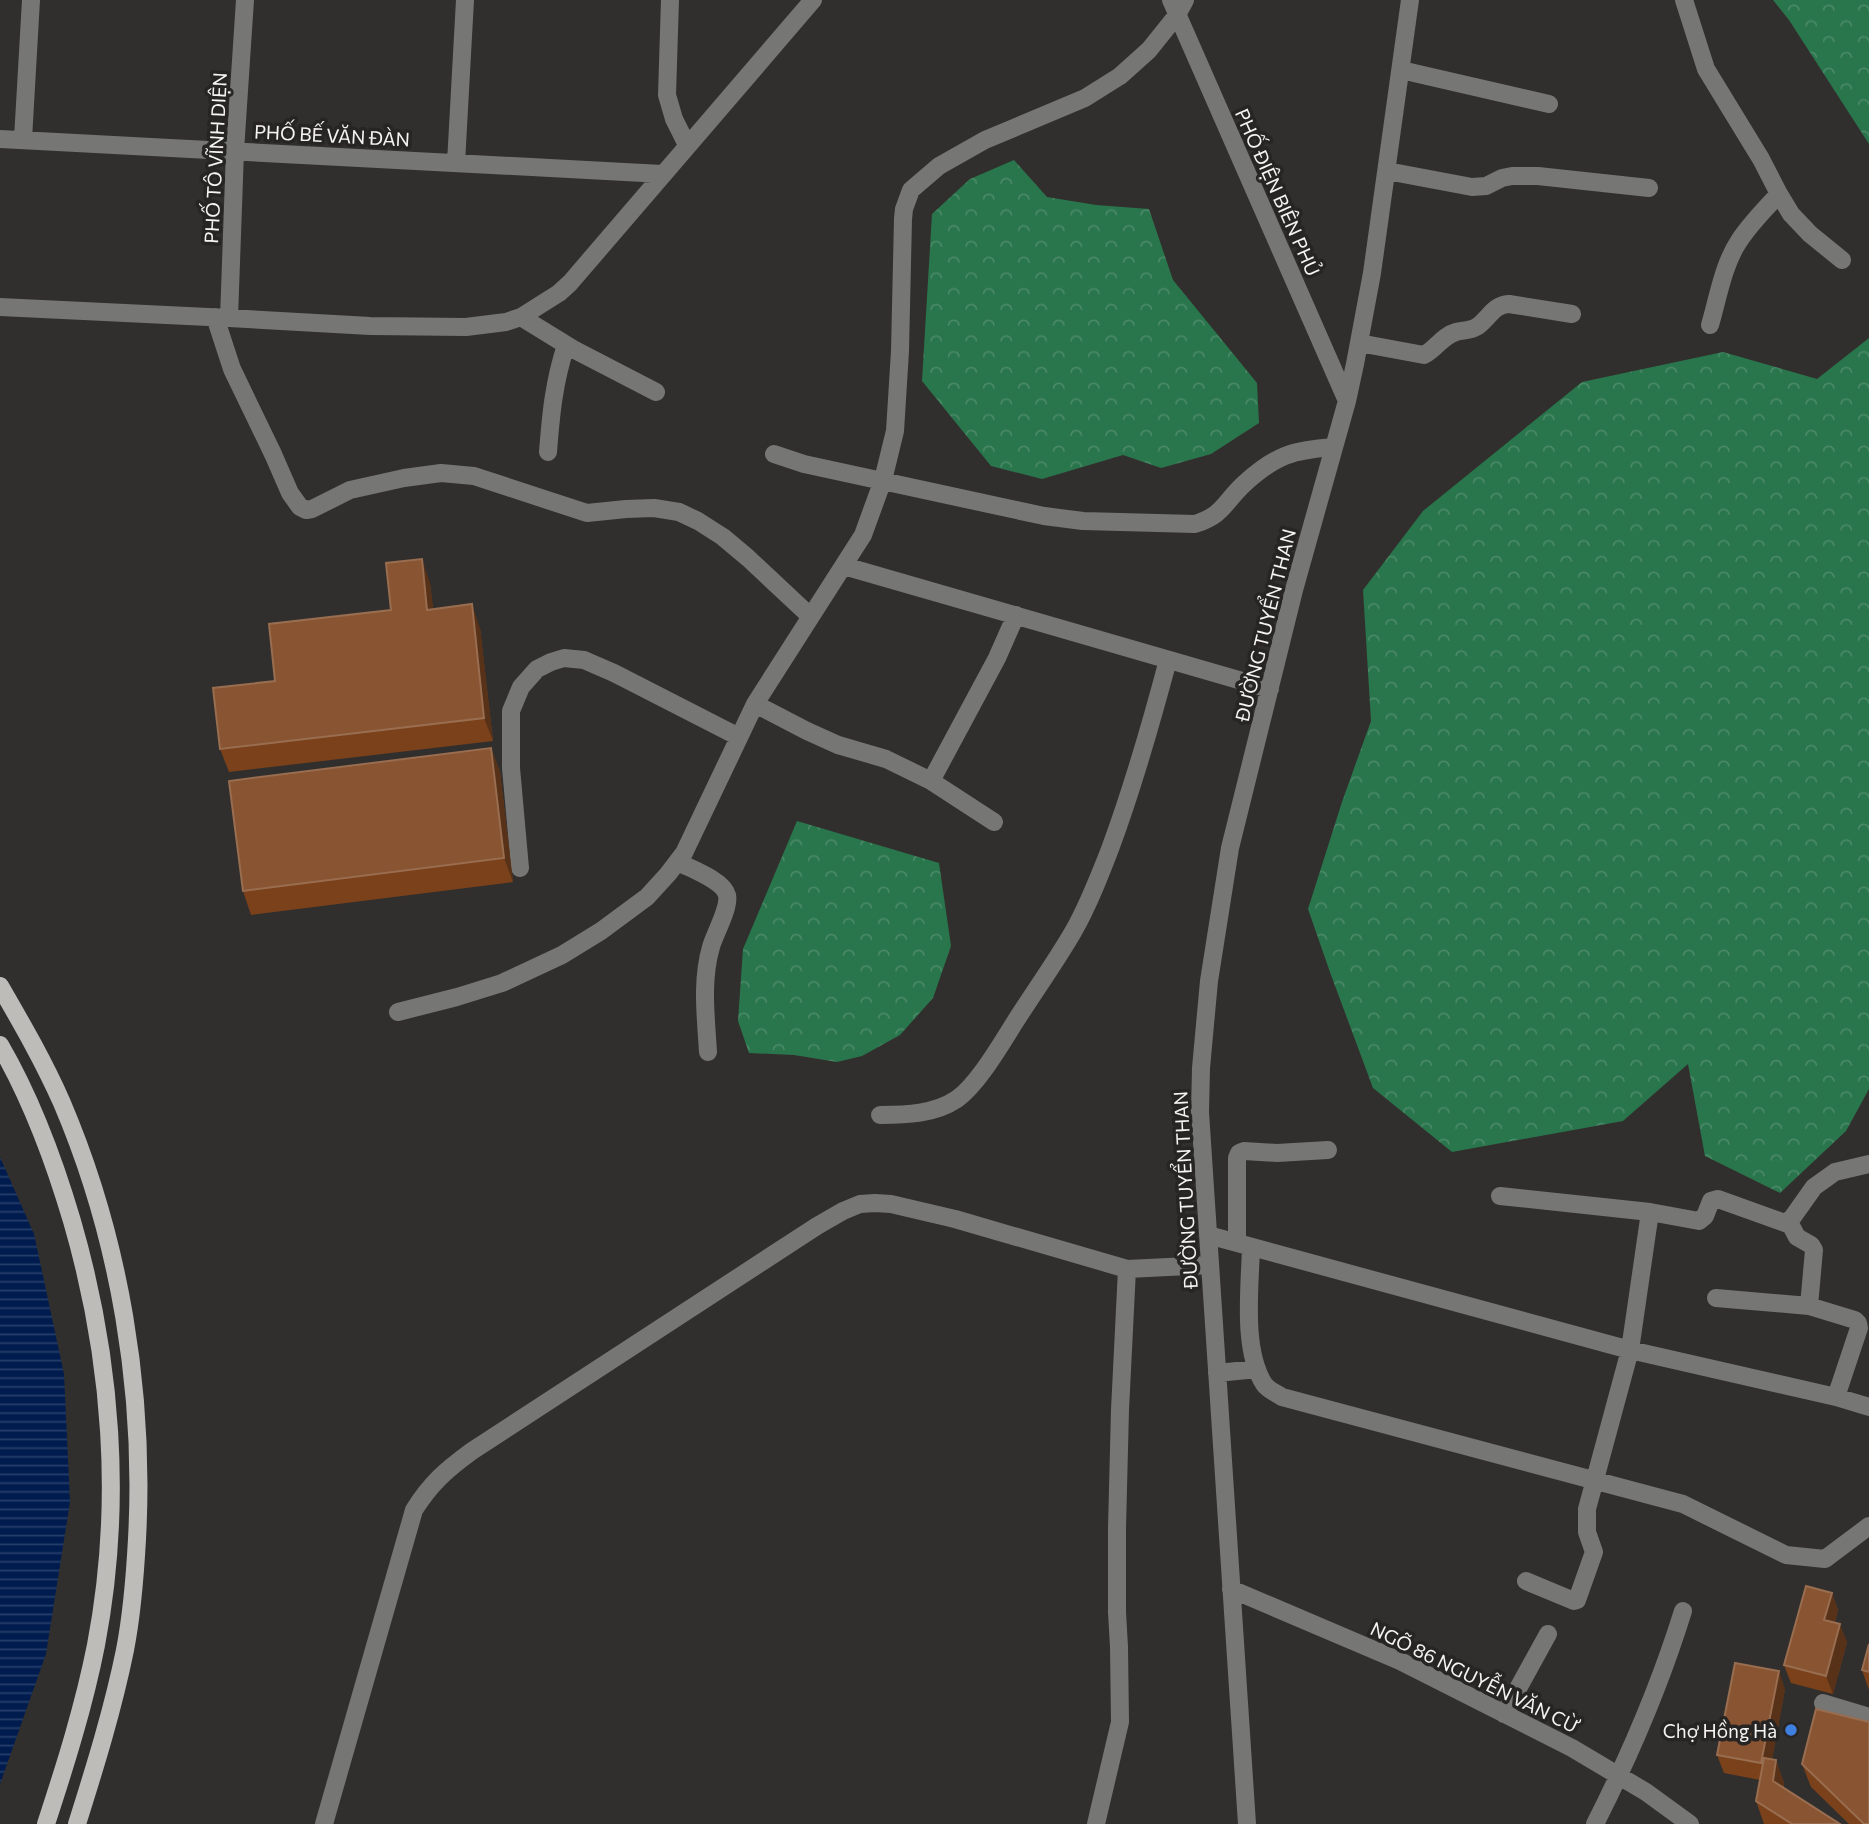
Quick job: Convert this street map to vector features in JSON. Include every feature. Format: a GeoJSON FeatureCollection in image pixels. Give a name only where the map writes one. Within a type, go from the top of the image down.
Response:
{"type":"FeatureCollection","features":[{"type":"Feature","properties":{"kind":"main road"},"geometry":{"type":"LineString","coordinates":[[0,986],[34,1045],[62,1104],[87,1168],[108,1240],[122,1307],[138,1433],[139,1507],[135,1575],[125,1648],[106,1730],[77,1824]]}},
{"type":"Feature","properties":{"kind":"main road"},"geometry":{"type":"LineString","coordinates":[[0,1045],[35,1115],[58,1173],[79,1245],[102,1359],[110,1439],[111,1506],[106,1572],[96,1645],[77,1722],[46,1824]]}},
{"type":"Feature","properties":{"kind":"street"},"geometry":{"type":"LineString","coordinates":[[23,139],[31,0]]}},
{"type":"Feature","properties":{"kind":"street","name":"PHỐ TÔ VĨNH DIỆN"},"geometry":{"type":"LineString","coordinates":[[222,317],[245,0]]}},
{"type":"Feature","properties":{"kind":"street"},"geometry":{"type":"LineString","coordinates":[[456,163],[465,0]]}},
{"type":"Feature","properties":{"kind":"street"},"geometry":{"type":"LineString","coordinates":[[670,0],[667,96],[674,119],[687,145]]}},
{"type":"Feature","properties":{"kind":"street"},"geometry":{"type":"LineString","coordinates":[[0,307],[370,327],[466,327],[506,322],[521,317],[559,293],[589,263],[662,174],[813,0]]}},
{"type":"Feature","properties":{"kind":"street","name":"ĐƯỜNG TUYỂN THAN"},"geometry":{"type":"LineString","coordinates":[[1247,1824],[1217,1373],[1202,1266],[1208,1235],[1200,1112],[1201,1068],[1209,981],[1230,848],[1294,590],[1347,401],[1373,273],[1410,0]]}},
{"type":"Feature","properties":{"kind":"street"},"geometry":{"type":"LineString","coordinates":[[1684,0],[1706,69],[1751,141],[1791,214],[1810,234],[1842,260]]}},
{"type":"Feature","properties":{"kind":"street"},"geometry":{"type":"LineString","coordinates":[[398,1012],[502,983],[562,955],[647,897],[678,862],[755,704],[863,536],[883,480],[895,431],[903,219],[911,190],[939,166],[985,140],[1085,98],[1120,76],[1149,50],[1178,5]]}},
{"type":"Feature","properties":{"kind":"street","name":"PHỐ ĐIỆN BIÊN PHỦ"},"geometry":{"type":"LineString","coordinates":[[1178,5],[1347,401]]}},
{"type":"Feature","properties":{"kind":"street"},"geometry":{"type":"LineString","coordinates":[[1401,70],[1549,104]]}},
{"type":"Feature","properties":{"kind":"street","name":"PHỐ BẾ VĂN ĐÀN"},"geometry":{"type":"LineString","coordinates":[[0,139],[662,174]]}},
{"type":"Feature","properties":{"kind":"street"},"geometry":{"type":"LineString","coordinates":[[1387,171],[1472,187],[1486,186],[1512,176],[1649,188]]}},
{"type":"Feature","properties":{"kind":"street"},"geometry":{"type":"LineString","coordinates":[[1710,325],[1729,260],[1738,242],[1779,194]]}},
{"type":"Feature","properties":{"kind":"street"},"geometry":{"type":"LineString","coordinates":[[1359,343],[1424,355],[1455,332],[1476,328],[1501,304],[1572,314]]}},
{"type":"Feature","properties":{"kind":"street"},"geometry":{"type":"LineString","coordinates":[[222,317],[232,369],[290,494],[300,507],[312,509],[349,490],[441,473],[474,476],[587,513],[654,508],[679,512],[723,537],[810,616]]}},
{"type":"Feature","properties":{"kind":"street"},"geometry":{"type":"LineString","coordinates":[[521,317],[566,345],[656,392]]}},
{"type":"Feature","properties":{"kind":"street"},"geometry":{"type":"LineString","coordinates":[[548,452],[552,398],[566,345]]}},
{"type":"Feature","properties":{"kind":"street"},"geometry":{"type":"LineString","coordinates":[[774,454],[804,464],[1044,516],[1083,521],[1195,524],[1210,519],[1244,484],[1287,453],[1334,447]]}},
{"type":"Feature","properties":{"kind":"street"},"geometry":{"type":"LineString","coordinates":[[845,566],[1269,690]]}},
{"type":"Feature","properties":{"kind":"street"},"geometry":{"type":"LineString","coordinates":[[931,781],[997,658],[1016,615]]}},
{"type":"Feature","properties":{"kind":"street"},"geometry":{"type":"LineString","coordinates":[[520,868],[511,768],[511,711],[521,687],[537,669],[564,658],[584,660],[738,737]]}},
{"type":"Feature","properties":{"kind":"street"},"geometry":{"type":"LineString","coordinates":[[880,1115],[923,1112],[943,1107],[959,1098],[998,1049],[1073,931],[1098,880],[1122,817],[1150,728],[1167,660]]}},
{"type":"Feature","properties":{"kind":"street"},"geometry":{"type":"LineString","coordinates":[[755,704],[828,741],[886,759],[931,781],[994,822]]}},
{"type":"Feature","properties":{"kind":"street"},"geometry":{"type":"LineString","coordinates":[[678,862],[721,886],[727,895],[726,905],[710,947],[706,973],[708,1052]]}},
{"type":"Feature","properties":{"kind":"street"},"geometry":{"type":"LineString","coordinates":[[1328,1150],[1276,1153],[1244,1151],[1239,1153],[1237,1158],[1249,1340],[1265,1387],[1282,1397],[1683,1504],[1786,1555],[1825,1559],[1869,1526]]}},
{"type":"Feature","properties":{"kind":"street"},"geometry":{"type":"LineString","coordinates":[[1789,1222],[1814,1187],[1835,1172],[1869,1164]]}},
{"type":"Feature","properties":{"kind":"street"},"geometry":{"type":"LineString","coordinates":[[1500,1196],[1650,1212],[1699,1221],[1705,1216],[1711,1201],[1718,1199],[1785,1223],[1789,1222]]}},
{"type":"Feature","properties":{"kind":"street"},"geometry":{"type":"LineString","coordinates":[[324,1824],[414,1510],[426,1490],[443,1472],[472,1451],[843,1210],[860,1204],[891,1204],[1128,1269],[1202,1266]]}},
{"type":"Feature","properties":{"kind":"street"},"geometry":{"type":"LineString","coordinates":[[1526,1581],[1570,1601],[1577,1600],[1594,1552],[1587,1532],[1587,1509],[1630,1350],[1650,1212]]}},
{"type":"Feature","properties":{"kind":"street"},"geometry":{"type":"LineString","coordinates":[[1789,1222],[1797,1237],[1811,1245],[1814,1251],[1809,1306]]}},
{"type":"Feature","properties":{"kind":"street"},"geometry":{"type":"LineString","coordinates":[[1208,1235],[1630,1350],[1869,1407]]}},
{"type":"Feature","properties":{"kind":"street"},"geometry":{"type":"LineString","coordinates":[[1096,1824],[1120,1722],[1116,1528],[1128,1269]]}},
{"type":"Feature","properties":{"kind":"street"},"geometry":{"type":"LineString","coordinates":[[1716,1298],[1809,1306],[1855,1320],[1859,1328],[1836,1397]]}},
{"type":"Feature","properties":{"kind":"street"},"geometry":{"type":"LineString","coordinates":[[1217,1373],[1257,1369]]}},
{"type":"Feature","properties":{"kind":"street","name":"NGÕ 86 NGUYỄN VĂN CỪ"},"geometry":{"type":"LineString","coordinates":[[1231,1589],[1400,1661],[1504,1713],[1572,1748],[1646,1792],[1690,1824]]}},
{"type":"Feature","properties":{"kind":"street"},"geometry":{"type":"LineString","coordinates":[[1595,1824],[1619,1776],[1668,1659],[1683,1611]]}},
{"type":"Feature","properties":{"kind":"street"},"geometry":{"type":"LineString","coordinates":[[1504,1713],[1548,1634]]}},
{"type":"Feature","properties":{"kind":"street"},"geometry":{"type":"LineString","coordinates":[[1823,1703],[1869,1717]]}},
{"type":"Feature","properties":{"kind":"green space"},"geometry":{"type":"Polygon","coordinates":[[[1773,0],[1869,0],[1869,144],[1789,20],[1773,0]]]}},
{"type":"Feature","properties":{"kind":"green space"},"geometry":{"type":"Polygon","coordinates":[[[1014,160],[1047,197],[1096,205],[1149,209],[1173,280],[1257,383],[1259,423],[1211,454],[1161,468],[1123,455],[1042,479],[991,466],[922,381],[932,214],[970,179],[1014,160]]]}},
{"type":"Feature","properties":{"kind":"green space"},"geometry":{"type":"Polygon","coordinates":[[[1869,338],[1869,1089],[1846,1131],[1780,1193],[1705,1156],[1688,1064],[1623,1121],[1452,1152],[1373,1088],[1308,909],[1371,721],[1363,590],[1423,511],[1582,382],[1723,352],[1817,379],[1869,338]]]}},
{"type":"Feature","properties":{"kind":"green space"},"geometry":{"type":"Polygon","coordinates":[[[797,821],[939,863],[951,946],[933,998],[900,1035],[862,1056],[837,1062],[794,1055],[749,1053],[738,1021],[743,949],[797,821]]]}},
{"type":"Feature","properties":{"kind":"water"},"geometry":{"type":"Polygon","coordinates":[[[0,1157],[34,1234],[64,1374],[70,1502],[46,1654],[0,1784],[0,1157]]]}},
{"type":"Feature","properties":{"kind":"building"},"geometry":{"type":"Polygon","coordinates":[[[422,559],[427,610],[472,604],[484,718],[220,749],[213,688],[275,681],[269,624],[391,610],[386,563],[422,559]]]}},
{"type":"Feature","properties":{"kind":"building"},"geometry":{"type":"Polygon","coordinates":[[[491,748],[504,858],[243,891],[229,781],[491,748]]]}},
{"type":"Feature","properties":{"kind":"building"},"geometry":{"type":"Polygon","coordinates":[[[1806,1586],[1832,1593],[1824,1620],[1840,1624],[1826,1676],[1784,1665],[1806,1586]]]}},
{"type":"Feature","properties":{"kind":"building"},"geometry":{"type":"Polygon","coordinates":[[[1869,1644],[1869,1672],[1862,1670],[1869,1644]]]}},
{"type":"Feature","properties":{"kind":"building"},"geometry":{"type":"Polygon","coordinates":[[[1735,1663],[1779,1671],[1761,1763],[1717,1755],[1735,1663]]]}},
{"type":"Feature","properties":{"kind":"building"},"geometry":{"type":"Polygon","coordinates":[[[1816,1709],[1869,1722],[1869,1824],[1864,1824],[1802,1764],[1816,1709]]]}},
{"type":"Feature","properties":{"kind":"building"},"geometry":{"type":"Polygon","coordinates":[[[1764,1758],[1776,1760],[1773,1781],[1840,1824],[1792,1824],[1756,1801],[1764,1758]]]}},
{"type":"Feature","properties":{"kind":"place","name":"Chợ Hồng Hà"},"geometry":{"type":"Point","coordinates":[1791,1730]}}]}
